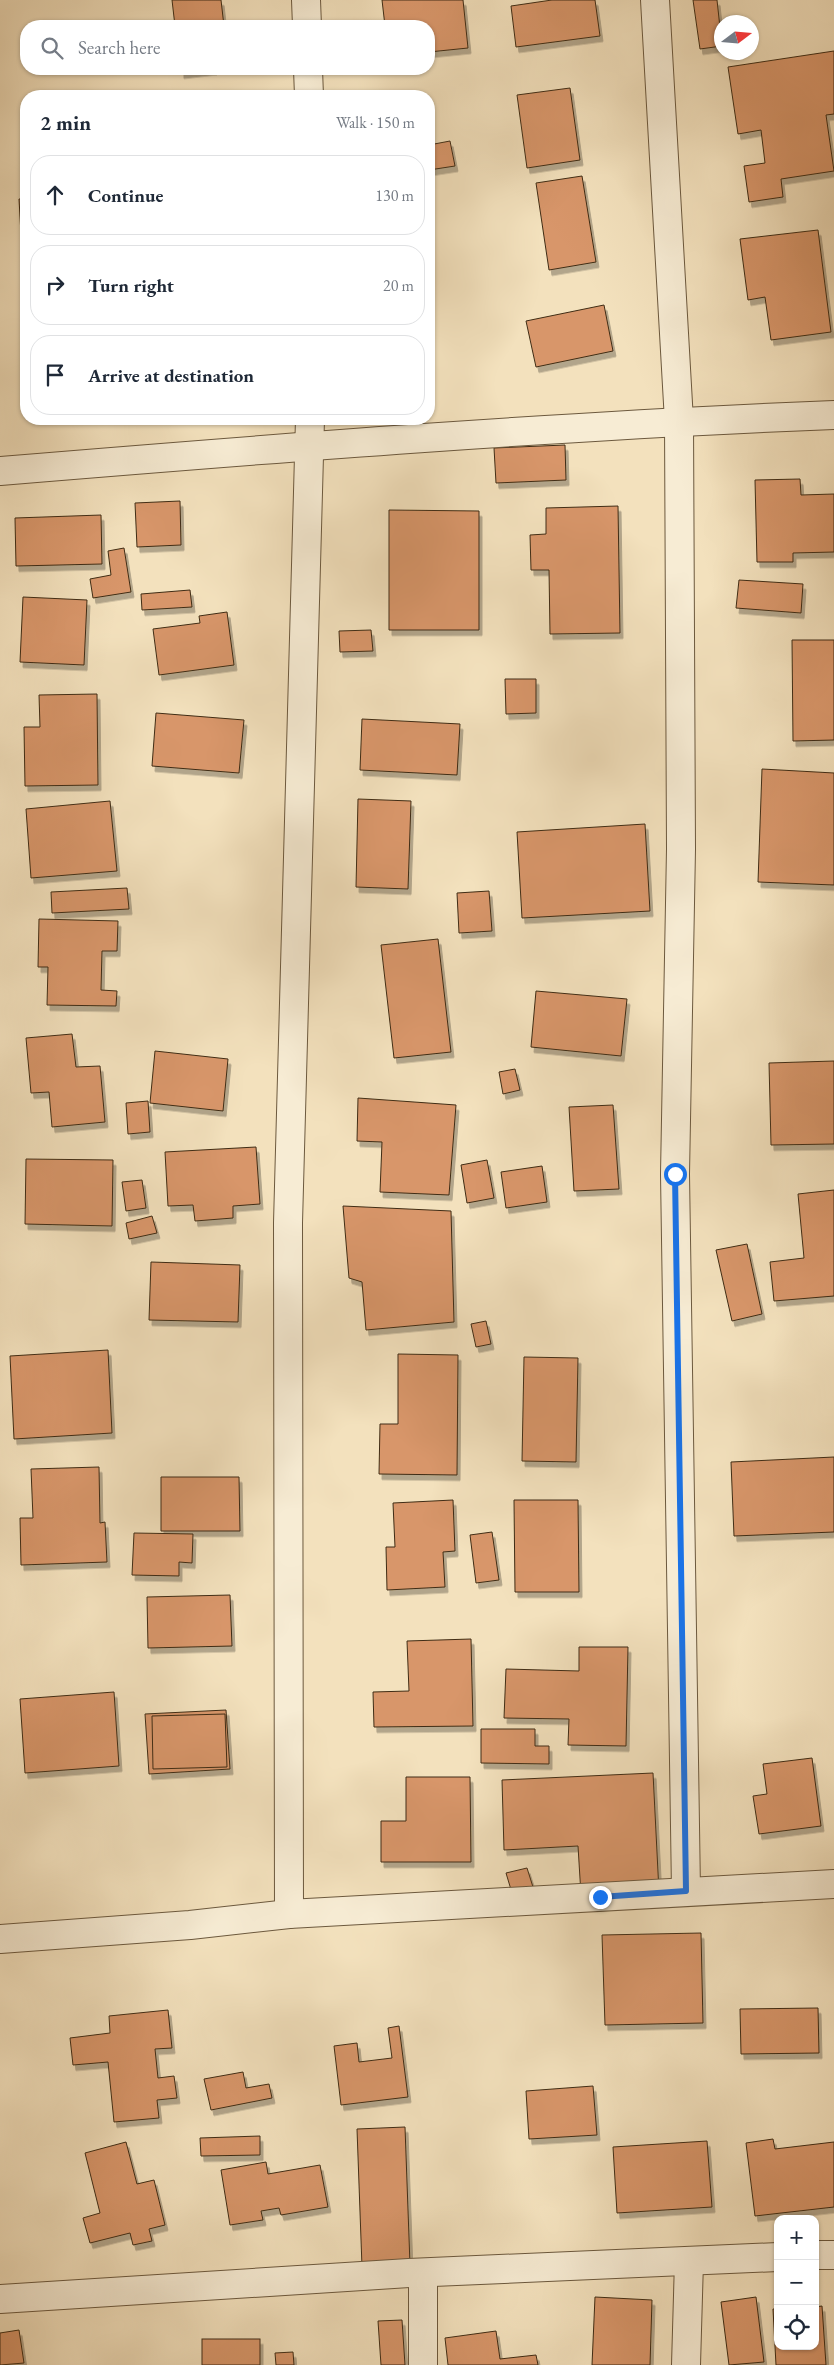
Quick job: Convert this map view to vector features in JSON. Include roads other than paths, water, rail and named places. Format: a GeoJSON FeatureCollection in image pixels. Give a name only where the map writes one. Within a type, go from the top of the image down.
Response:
{"type":"FeatureCollection","features":[{"type":"Feature","properties":{"kind":"street"},"geometry":{"type":"LineString","coordinates":[[306,0],[307,20]]}},
{"type":"Feature","properties":{"kind":"street"},"geometry":{"type":"LineString","coordinates":[[654,0],[678,421],[681,849],[675,1174],[686,1891]]}},
{"type":"Feature","properties":{"kind":"street"},"geometry":{"type":"LineString","coordinates":[[308,75],[309,90]]}},
{"type":"Feature","properties":{"kind":"street"},"geometry":{"type":"LineString","coordinates":[[0,471],[310,446],[678,421],[834,415]]}},
{"type":"Feature","properties":{"kind":"street"},"geometry":{"type":"LineString","coordinates":[[289,1914],[288,1223],[310,425]]}},
{"type":"Feature","properties":{"kind":"street"},"geometry":{"type":"LineString","coordinates":[[0,1939],[190,1925],[289,1914],[834,1884]]}},
{"type":"Feature","properties":{"kind":"street"},"geometry":{"type":"LineString","coordinates":[[819,2255],[834,2254]]}},
{"type":"Feature","properties":{"kind":"street"},"geometry":{"type":"LineString","coordinates":[[0,2300],[423,2273],[774,2257]]}},
{"type":"Feature","properties":{"kind":"street"},"geometry":{"type":"LineString","coordinates":[[686,2365],[689,2261]]}},
{"type":"Feature","properties":{"kind":"street"},"geometry":{"type":"LineString","coordinates":[[422,2365],[423,2273]]}}]}
